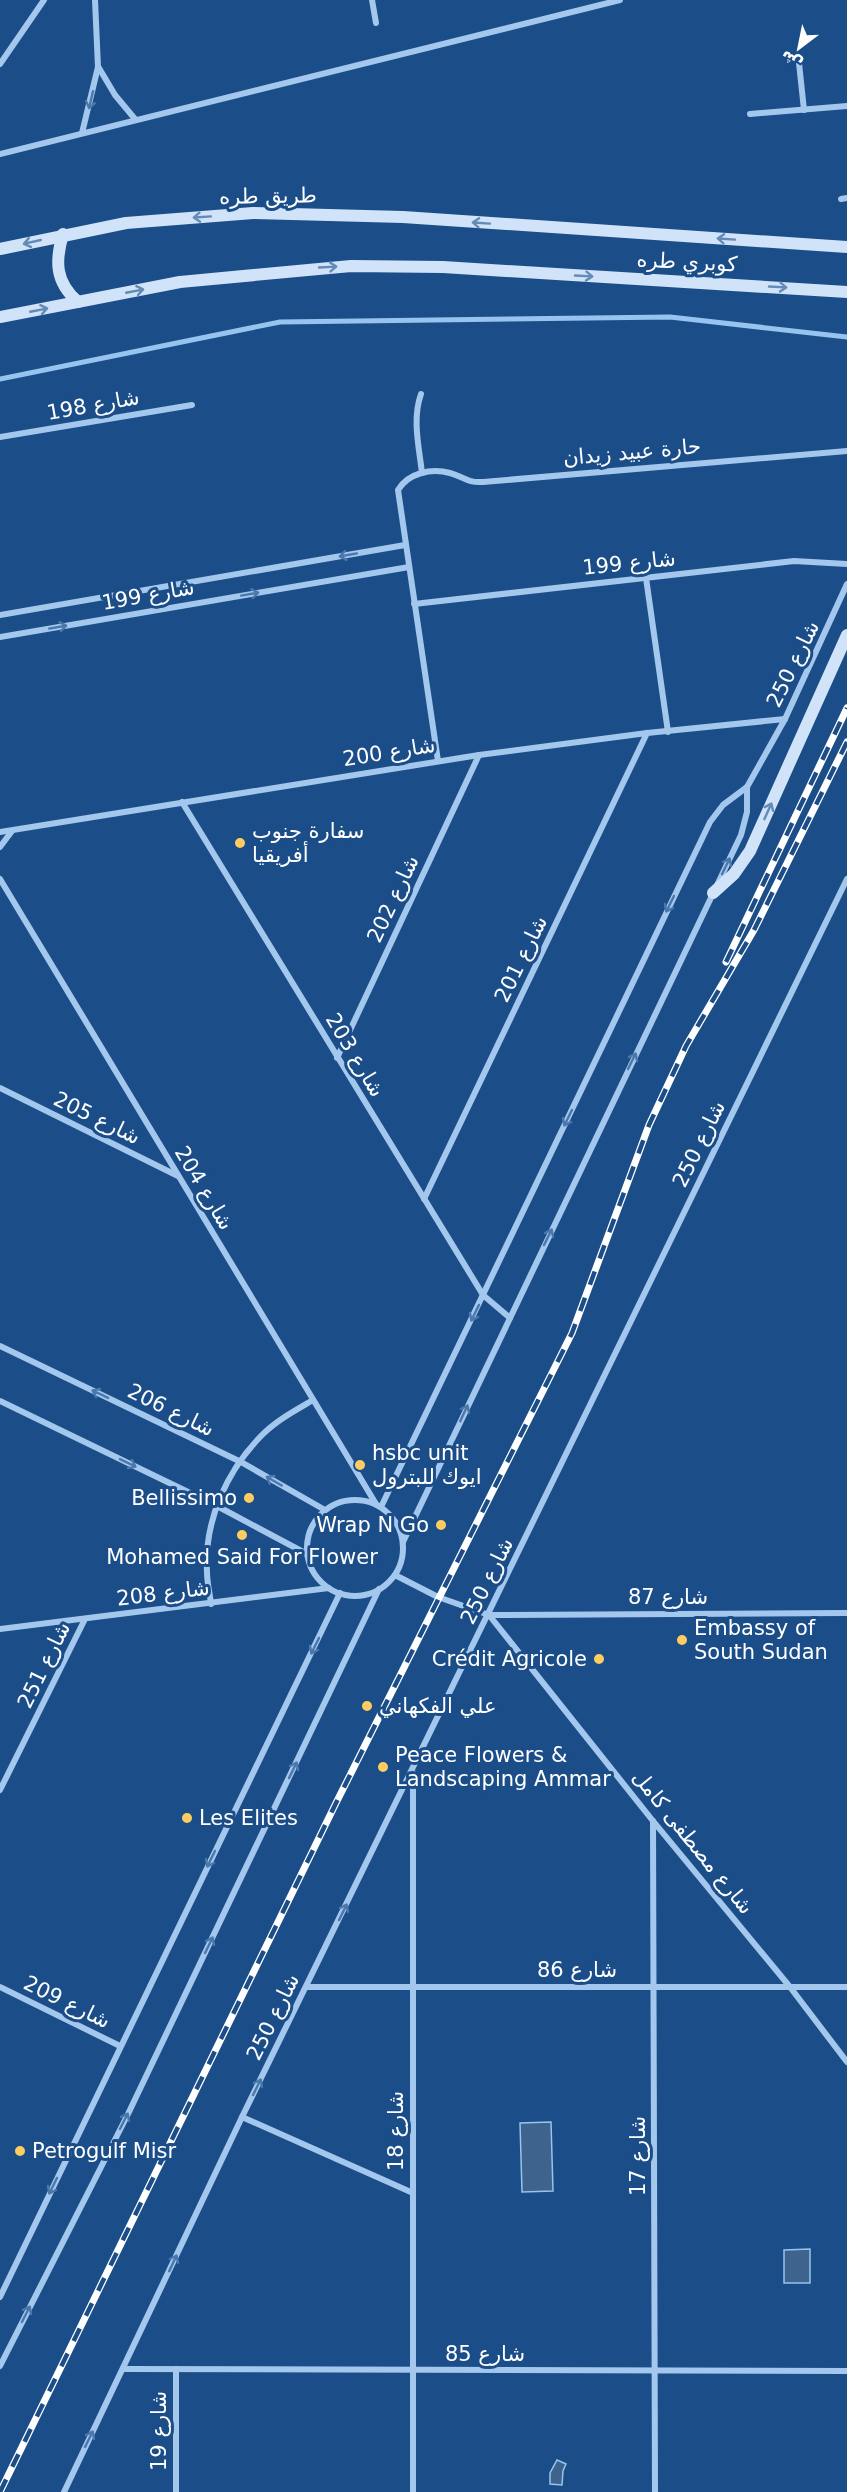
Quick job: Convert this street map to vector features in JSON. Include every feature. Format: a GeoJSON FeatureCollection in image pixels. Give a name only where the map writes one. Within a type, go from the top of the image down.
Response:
{"type":"FeatureCollection","features":[{"type":"Feature","properties":{"kind":"main road","name":"طريق طره"},"geometry":{"type":"LineString","coordinates":[[0,249],[63,234],[126,223],[253,213],[403,217],[539,227]]}},
{"type":"Feature","properties":{"kind":"main road","name":"كوبري طره"},"geometry":{"type":"LineString","coordinates":[[539,227],[847,247]]}},
{"type":"Feature","properties":{"kind":"main road"},"geometry":{"type":"LineString","coordinates":[[63,234],[57,262],[58,273],[69,294],[78,302]]}},
{"type":"Feature","properties":{"kind":"main road","name":"كوبري طره"},"geometry":{"type":"LineString","coordinates":[[78,302],[180,282],[306,268],[395,265],[847,291]]}},
{"type":"Feature","properties":{"kind":"main road"},"geometry":{"type":"LineString","coordinates":[[0,318],[78,302]]}},
{"type":"Feature","properties":{"kind":"main road"},"geometry":{"type":"LineString","coordinates":[[713,893],[734,874],[750,851],[847,635]]}},
{"type":"Feature","properties":{"kind":"street"},"geometry":{"type":"LineString","coordinates":[[0,64],[44,0]]}},
{"type":"Feature","properties":{"kind":"street"},"geometry":{"type":"LineString","coordinates":[[82,133],[99,67],[95,0]]}},
{"type":"Feature","properties":{"kind":"street"},"geometry":{"type":"LineString","coordinates":[[372,0],[376,23]]}},
{"type":"Feature","properties":{"kind":"street"},"geometry":{"type":"LineString","coordinates":[[0,154],[620,0]]}},
{"type":"Feature","properties":{"kind":"street"},"geometry":{"type":"LineString","coordinates":[[800,63],[804,110]]}},
{"type":"Feature","properties":{"kind":"street"},"geometry":{"type":"LineString","coordinates":[[99,67],[115,95],[135,120]]}},
{"type":"Feature","properties":{"kind":"street"},"geometry":{"type":"LineString","coordinates":[[750,114],[847,106]]}},
{"type":"Feature","properties":{"kind":"street"},"geometry":{"type":"LineString","coordinates":[[421,394],[416,407],[416,420],[422,473],[408,478],[398,490],[438,761]]}},
{"type":"Feature","properties":{"kind":"street","name":"شارع 198"},"geometry":{"type":"LineString","coordinates":[[0,437],[192,405]]}},
{"type":"Feature","properties":{"kind":"street","name":"حارة عبيد زيدان"},"geometry":{"type":"LineString","coordinates":[[422,473],[452,474],[472,483],[847,451]]}},
{"type":"Feature","properties":{"kind":"street","name":"شارع 199"},"geometry":{"type":"LineString","coordinates":[[0,615],[405,545]]}},
{"type":"Feature","properties":{"kind":"street","name":"شارع 199"},"geometry":{"type":"LineString","coordinates":[[414,604],[794,561],[847,564]]}},
{"type":"Feature","properties":{"kind":"street","name":"شارع 199"},"geometry":{"type":"LineString","coordinates":[[0,637],[409,567]]}},
{"type":"Feature","properties":{"kind":"street"},"geometry":{"type":"LineString","coordinates":[[646,578],[668,732]]}},
{"type":"Feature","properties":{"kind":"street","name":"شارع 250"},"geometry":{"type":"LineString","coordinates":[[378,1506],[483,1295],[710,822],[723,805],[747,787],[785,719],[847,584]]}},
{"type":"Feature","properties":{"kind":"street","name":"شارع 200"},"geometry":{"type":"LineString","coordinates":[[0,832],[479,755],[647,733],[785,719]]}},
{"type":"Feature","properties":{"kind":"street","name":"شارع 201"},"geometry":{"type":"LineString","coordinates":[[424,1199],[647,733]]}},
{"type":"Feature","properties":{"kind":"street","name":"شارع 202"},"geometry":{"type":"LineString","coordinates":[[337,1058],[479,755]]}},
{"type":"Feature","properties":{"kind":"street","name":"شارع 250"},"geometry":{"type":"LineString","coordinates":[[403,1542],[745,824],[747,787]]}},
{"type":"Feature","properties":{"kind":"street","name":"شارع 203"},"geometry":{"type":"LineString","coordinates":[[182,802],[483,1295],[510,1318]]}},
{"type":"Feature","properties":{"kind":"street"},"geometry":{"type":"LineString","coordinates":[[0,847],[12,830]]}},
{"type":"Feature","properties":{"kind":"street","name":"شارع 250"},"geometry":{"type":"LineString","coordinates":[[64,2492],[242,2117],[847,879]]}},
{"type":"Feature","properties":{"kind":"street","name":"شارع 204"},"geometry":{"type":"LineString","coordinates":[[1,884],[378,1506]]}},
{"type":"Feature","properties":{"kind":"street","name":"شارع 205"},"geometry":{"type":"LineString","coordinates":[[0,1088],[178,1177]]}},
{"type":"Feature","properties":{"kind":"street","name":"شارع 206"},"geometry":{"type":"LineString","coordinates":[[0,1346],[241,1462],[325,1510]]}},
{"type":"Feature","properties":{"kind":"street"},"geometry":{"type":"LineString","coordinates":[[211,1604],[207,1572],[208,1548],[217,1506],[229,1478],[263,1434],[287,1415],[313,1400]]}},
{"type":"Feature","properties":{"kind":"street"},"geometry":{"type":"LineString","coordinates":[[0,1401],[217,1506],[307,1554]]}},
{"type":"Feature","properties":{"kind":"street"},"geometry":{"type":"LineString","coordinates":[[0,2366],[128,2114],[379,1590],[395,1575],[401,1564],[403,1542],[396,1522],[378,1506],[355,1499],[325,1510],[310,1530],[307,1554],[311,1568],[329,1588],[340,1593],[356,1596],[379,1590]]}},
{"type":"Feature","properties":{"kind":"street"},"geometry":{"type":"LineString","coordinates":[[395,1575],[438,1597],[489,1615]]}},
{"type":"Feature","properties":{"kind":"street","name":"شارع 208"},"geometry":{"type":"LineString","coordinates":[[0,1629],[329,1588]]}},
{"type":"Feature","properties":{"kind":"street"},"geometry":{"type":"LineString","coordinates":[[0,2297],[340,1593]]}},
{"type":"Feature","properties":{"kind":"street","name":"شارع 87"},"geometry":{"type":"LineString","coordinates":[[489,1615],[847,1613]]}},
{"type":"Feature","properties":{"kind":"street","name":"شارع مصطفى كامل"},"geometry":{"type":"LineString","coordinates":[[489,1615],[653,1821],[790,1987],[847,2062]]}},
{"type":"Feature","properties":{"kind":"street","name":"شارع 251"},"geometry":{"type":"LineString","coordinates":[[0,1790],[85,1619]]}},
{"type":"Feature","properties":{"kind":"street","name":"شارع 18"},"geometry":{"type":"LineString","coordinates":[[413,1771],[413,2492]]}},
{"type":"Feature","properties":{"kind":"street","name":"شارع 17"},"geometry":{"type":"LineString","coordinates":[[653,1821],[655,2492]]}},
{"type":"Feature","properties":{"kind":"street","name":"شارع 209"},"geometry":{"type":"LineString","coordinates":[[0,1987],[120,2046]]}},
{"type":"Feature","properties":{"kind":"street","name":"شارع 86"},"geometry":{"type":"LineString","coordinates":[[307,1987],[847,1987]]}},
{"type":"Feature","properties":{"kind":"street"},"geometry":{"type":"LineString","coordinates":[[242,2117],[413,2193]]}},
{"type":"Feature","properties":{"kind":"street","name":"شارع 85"},"geometry":{"type":"LineString","coordinates":[[123,2369],[847,2372]]}},
{"type":"Feature","properties":{"kind":"street","name":"شارع 19"},"geometry":{"type":"LineString","coordinates":[[176,2369],[176,2492]]}},
{"type":"Feature","properties":{"kind":"water"},"geometry":{"type":"Polygon","coordinates":[[[551,2122],[553,2191],[522,2192],[520,2123],[551,2122]]]}},
{"type":"Feature","properties":{"kind":"water"},"geometry":{"type":"Polygon","coordinates":[[[810,2249],[810,2283],[784,2283],[784,2250],[810,2249]]]}},
{"type":"Feature","properties":{"kind":"water"},"geometry":{"type":"Polygon","coordinates":[[[557,2460],[566,2464],[562,2485],[550,2484],[550,2473],[557,2460]]]}},
{"type":"Feature","properties":{"kind":"waterway"},"geometry":{"type":"LineString","coordinates":[[0,379],[280,322],[670,317],[847,337]]}},
{"type":"Feature","properties":{"kind":"railway"},"geometry":{"type":"LineString","coordinates":[[726,962],[847,708]]}},
{"type":"Feature","properties":{"kind":"railway"},"geometry":{"type":"LineString","coordinates":[[0,2492],[336,1803],[572,1333],[649,1125],[686,1046],[754,930],[847,742]]}},
{"type":"Feature","properties":{"kind":"place","name":"سفارة جنوب أفريقيا"},"geometry":{"type":"Point","coordinates":[240,843]}},
{"type":"Feature","properties":{"kind":"place","name":"hsbc unit ايوك للبترول"},"geometry":{"type":"Point","coordinates":[360,1465]}},
{"type":"Feature","properties":{"kind":"place","name":"Bellissimo"},"geometry":{"type":"Point","coordinates":[249,1498]}},
{"type":"Feature","properties":{"kind":"place","name":"Wrap N Go"},"geometry":{"type":"Point","coordinates":[441,1525]}},
{"type":"Feature","properties":{"kind":"place","name":"Mohamed Said For Flower"},"geometry":{"type":"Point","coordinates":[242,1535]}},
{"type":"Feature","properties":{"kind":"place","name":"Embassy of South Sudan"},"geometry":{"type":"Point","coordinates":[682,1640]}},
{"type":"Feature","properties":{"kind":"place","name":"Crédit Agricole"},"geometry":{"type":"Point","coordinates":[599,1659]}},
{"type":"Feature","properties":{"kind":"place","name":"علي الفكهاني"},"geometry":{"type":"Point","coordinates":[367,1706]}},
{"type":"Feature","properties":{"kind":"place","name":"Peace Flowers & Landscaping Ammar"},"geometry":{"type":"Point","coordinates":[383,1767]}},
{"type":"Feature","properties":{"kind":"place","name":"Les Elites"},"geometry":{"type":"Point","coordinates":[187,1818]}},
{"type":"Feature","properties":{"kind":"place","name":"Petrogulf Misr"},"geometry":{"type":"Point","coordinates":[20,2151]}}]}
